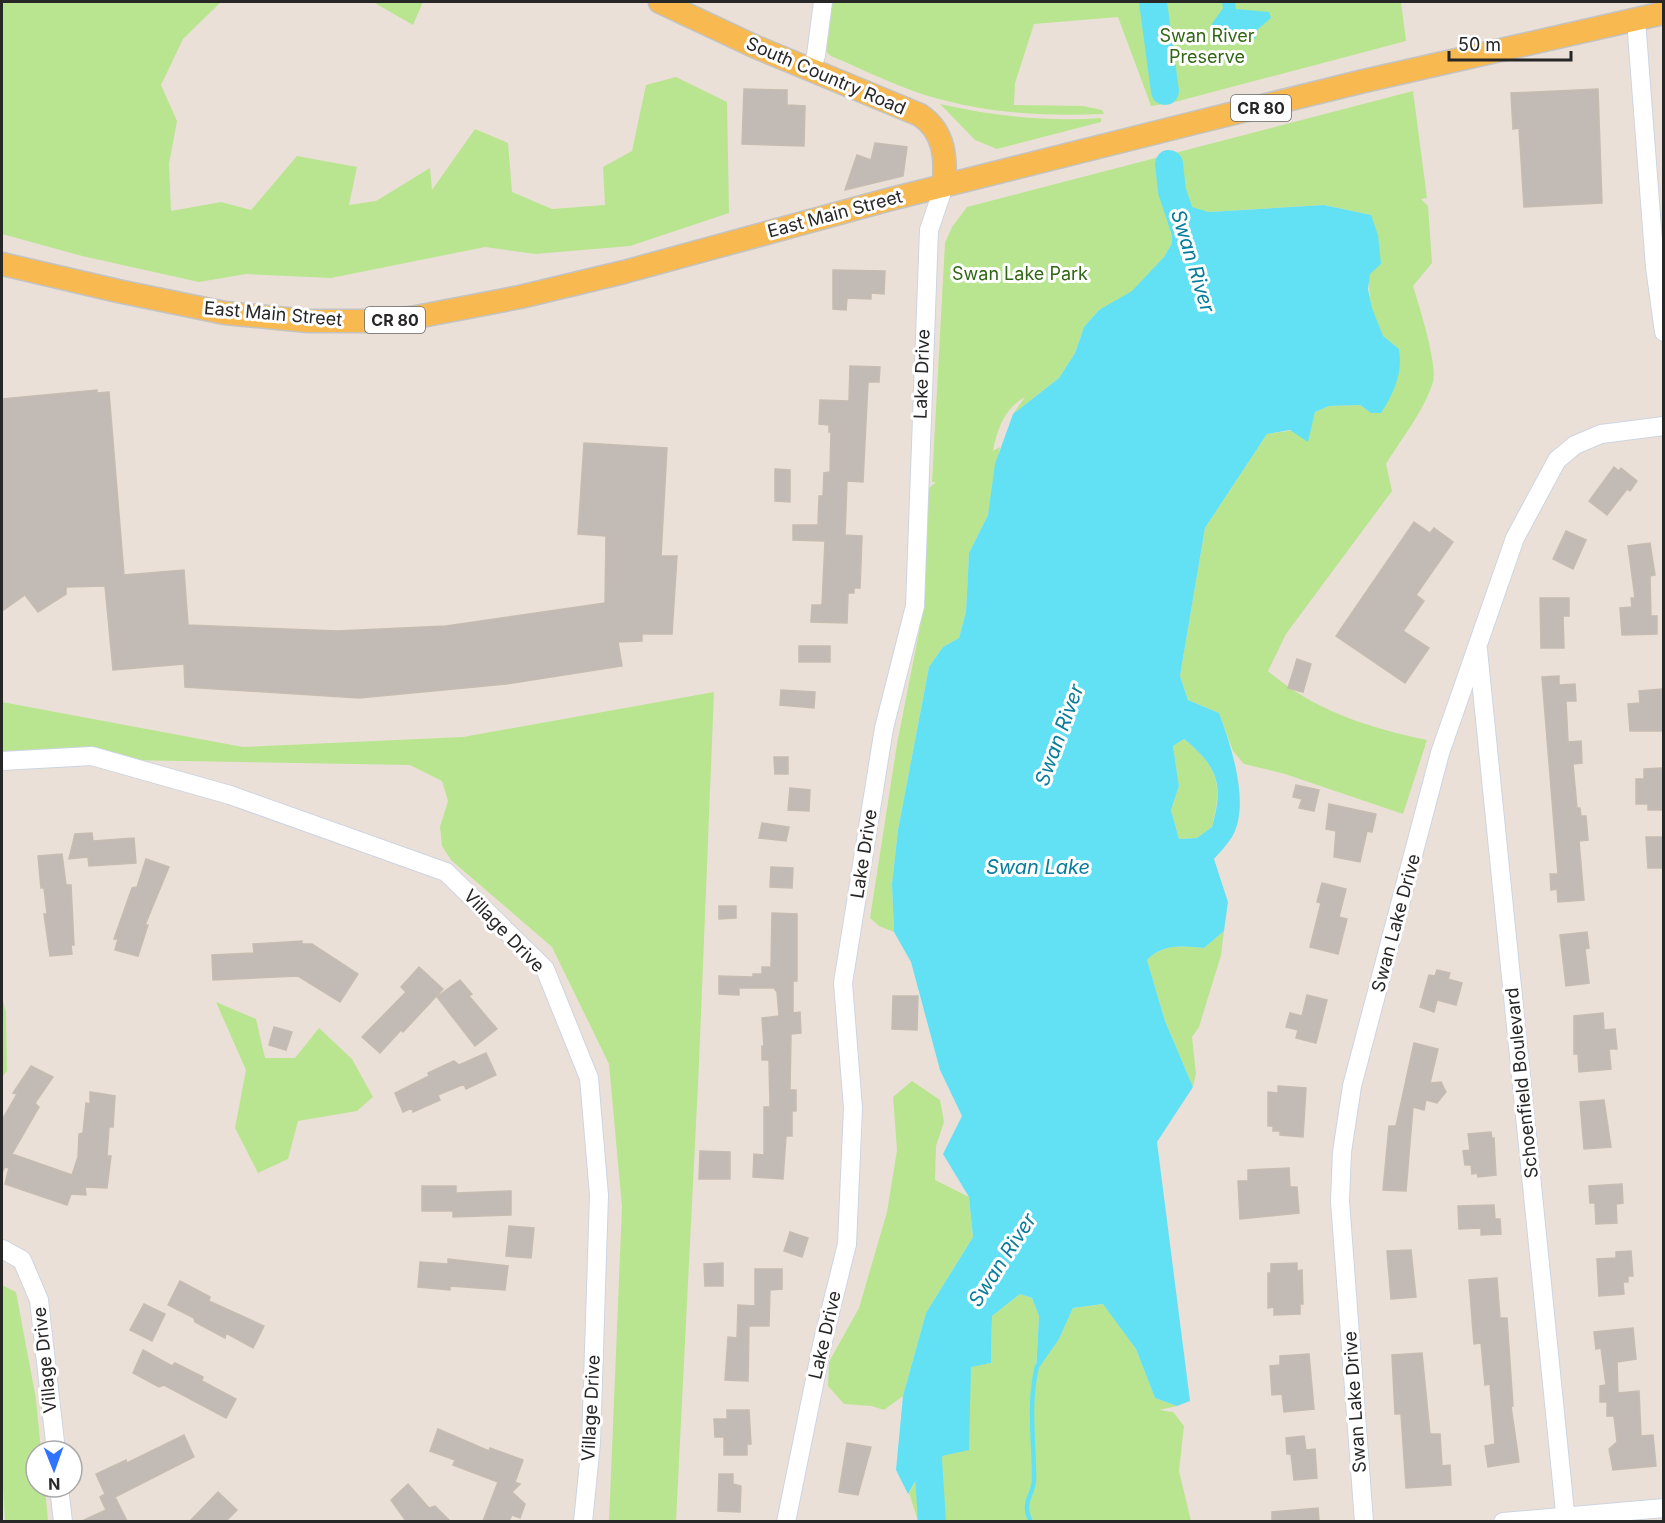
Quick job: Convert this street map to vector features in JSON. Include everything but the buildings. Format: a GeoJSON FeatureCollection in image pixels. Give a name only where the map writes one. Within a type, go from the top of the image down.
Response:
{"type":"FeatureCollection","features":[{"type":"Feature","properties":{"kind":"main road","name":"South Country Road"},"geometry":{"type":"LineString","coordinates":[[660,2],[810,71],[927,120],[938,134],[944,152],[944,186]]}},
{"type":"Feature","properties":{"kind":"main road","name":"East Main Street"},"geometry":{"type":"LineString","coordinates":[[2,264],[225,313],[308,321],[377,321],[411,318],[543,291],[944,186],[1364,81],[1664,13]]}},
{"type":"Feature","properties":{"kind":"street"},"geometry":{"type":"LineString","coordinates":[[810,71],[816,55],[823,2]]}},
{"type":"Feature","properties":{"kind":"street"},"geometry":{"type":"LineString","coordinates":[[1636,20],[1655,267],[1664,332]]}},
{"type":"Feature","properties":{"kind":"street","name":"Lake Drive"},"geometry":{"type":"LineString","coordinates":[[786,1521],[822,1345],[847,1244],[853,1108],[843,983],[884,728],[915,606],[929,230],[944,186]]}},
{"type":"Feature","properties":{"kind":"street","name":"Swan Lake Drive"},"geometry":{"type":"LineString","coordinates":[[1364,1521],[1340,1201],[1342,1152],[1352,1086],[1440,753],[1515,538],[1557,460],[1575,445],[1601,434],[1664,426]]}},
{"type":"Feature","properties":{"kind":"street","name":"Schoenfield Boulevard"},"geometry":{"type":"LineString","coordinates":[[1478,645],[1566,1519]]}},
{"type":"Feature","properties":{"kind":"street","name":"Village Drive"},"geometry":{"type":"LineString","coordinates":[[2,761],[92,756],[230,795],[446,872],[545,969],[589,1078],[598,1195],[591,1443],[583,1521]]}},
{"type":"Feature","properties":{"kind":"street","name":"Village Drive"},"geometry":{"type":"LineString","coordinates":[[2,1249],[22,1260],[39,1300],[55,1439]]}},
{"type":"Feature","properties":{"kind":"street"},"geometry":{"type":"LineString","coordinates":[[60,1499],[63,1521]]}},
{"type":"Feature","properties":{"kind":"street"},"geometry":{"type":"LineString","coordinates":[[1503,1521],[1566,1519],[1664,1508]]}},
{"type":"Feature","properties":{"kind":"green space"},"geometry":{"type":"Polygon","coordinates":[[[2,2],[221,2],[183,39],[161,85],[177,121],[169,164],[171,211],[221,202],[251,210],[297,156],[357,167],[349,205],[376,201],[430,168],[432,190],[475,129],[508,143],[512,192],[552,209],[605,205],[603,167],[632,151],[646,85],[676,77],[727,102],[729,213],[630,246],[535,254],[485,247],[331,278],[246,274],[199,282],[82,256],[2,234],[2,2]]]}},
{"type":"Feature","properties":{"kind":"green space"},"geometry":{"type":"Polygon","coordinates":[[[373,2],[423,2],[413,25],[373,2]]]}},
{"type":"Feature","properties":{"kind":"green space","name":"Swan River Preserve"},"geometry":{"type":"Polygon","coordinates":[[[832,2],[1401,2],[1406,41],[1171,103],[1151,106],[1118,17],[1034,24],[1015,83],[1014,105],[1083,106],[1102,110],[1104,114],[1023,113],[963,105],[929,96],[831,56],[823,49],[832,2]]]}},
{"type":"Feature","properties":{"kind":"green space","name":"Swan Lake Park"},"geometry":{"type":"Polygon","coordinates":[[[1413,91],[1427,198],[1421,199],[1428,206],[1432,263],[1413,286],[1433,363],[1433,382],[1418,414],[1386,464],[1392,491],[1286,634],[1268,671],[1304,697],[1343,716],[1384,730],[1427,740],[1403,814],[1285,774],[1244,764],[1233,751],[1219,713],[1188,700],[1180,676],[1205,528],[1267,434],[1310,428],[1315,412],[1329,406],[1360,405],[1371,413],[1396,376],[1400,359],[1399,349],[1384,337],[1372,312],[1369,279],[1371,215],[1324,205],[1209,212],[1182,205],[1184,200],[1182,199],[1169,208],[1172,212],[1172,243],[1164,257],[1133,293],[1099,310],[1084,327],[1075,353],[1059,378],[1013,414],[1025,397],[1018,402],[1007,413],[1000,427],[993,451],[1000,447],[988,515],[969,553],[966,612],[959,638],[943,647],[929,667],[898,830],[892,884],[894,932],[879,926],[870,918],[897,744],[921,622],[929,488],[936,482],[932,482],[945,243],[952,227],[967,207],[1413,91]]]}},
{"type":"Feature","properties":{"kind":"green space"},"geometry":{"type":"Polygon","coordinates":[[[940,104],[1000,115],[1061,119],[1101,118],[1101,122],[997,149],[975,140],[940,104]]]}},
{"type":"Feature","properties":{"kind":"green space"},"geometry":{"type":"Polygon","coordinates":[[[714,692],[699,1064],[676,1521],[609,1521],[622,1207],[609,1064],[552,947],[451,860],[442,846],[440,827],[448,801],[442,781],[410,765],[2,758],[2,702],[243,747],[463,737],[714,692]]]}},
{"type":"Feature","properties":{"kind":"green space"},"geometry":{"type":"Polygon","coordinates":[[[1184,739],[1211,768],[1217,787],[1217,799],[1212,827],[1197,838],[1179,839],[1171,810],[1179,786],[1173,746],[1184,739]]]}},
{"type":"Feature","properties":{"kind":"green space"},"geometry":{"type":"Polygon","coordinates":[[[1224,931],[1221,955],[1199,1027],[1192,1037],[1196,1073],[1193,1087],[1165,1021],[1147,960],[1167,948],[1181,946],[1204,948],[1224,931]]]}},
{"type":"Feature","properties":{"kind":"green space"},"geometry":{"type":"Polygon","coordinates":[[[2,997],[6,1012],[7,1071],[2,1077],[2,997]]]}},
{"type":"Feature","properties":{"kind":"green space"},"geometry":{"type":"Polygon","coordinates":[[[216,1002],[256,1019],[265,1058],[295,1058],[319,1028],[352,1059],[373,1097],[357,1111],[298,1121],[288,1159],[258,1173],[235,1128],[246,1070],[216,1002]]]}},
{"type":"Feature","properties":{"kind":"green space"},"geometry":{"type":"Polygon","coordinates":[[[912,1081],[940,1100],[944,1122],[936,1146],[935,1180],[969,1197],[973,1237],[926,1313],[903,1396],[884,1410],[872,1406],[844,1404],[828,1386],[829,1362],[859,1308],[887,1212],[897,1150],[893,1097],[912,1081]]]}},
{"type":"Feature","properties":{"kind":"green space"},"geometry":{"type":"Polygon","coordinates":[[[2,1285],[16,1292],[36,1399],[40,1439],[24,1439],[24,1499],[46,1499],[48,1521],[5,1521],[2,1471],[2,1285]]]}},
{"type":"Feature","properties":{"kind":"green space"},"geometry":{"type":"Polygon","coordinates":[[[1020,1294],[1032,1298],[1039,1316],[1036,1370],[1059,1339],[1073,1308],[1104,1304],[1136,1349],[1155,1398],[1177,1406],[1159,1410],[1173,1412],[1184,1426],[1179,1471],[1191,1521],[918,1521],[909,1493],[928,1459],[971,1366],[991,1363],[992,1316],[1020,1294]]]}},
{"type":"Feature","properties":{"kind":"water"},"geometry":{"type":"Polygon","coordinates":[[[1222,2],[1235,2],[1236,9],[1269,12],[1271,18],[1257,30],[1256,37],[1251,43],[1231,39],[1215,42],[1210,28],[1223,8],[1222,2]]]}},
{"type":"Feature","properties":{"kind":"water","name":"Swan Lake"},"geometry":{"type":"Polygon","coordinates":[[[1178,203],[1209,212],[1324,205],[1371,215],[1378,235],[1381,264],[1370,274],[1368,289],[1372,308],[1383,336],[1399,349],[1400,358],[1396,382],[1381,413],[1371,413],[1360,405],[1329,406],[1315,412],[1308,442],[1290,430],[1267,434],[1205,528],[1180,676],[1188,700],[1219,713],[1237,775],[1240,809],[1237,824],[1232,837],[1214,859],[1228,902],[1224,931],[1204,948],[1181,946],[1167,948],[1147,960],[1165,1021],[1193,1087],[1157,1142],[1190,1401],[1177,1406],[1155,1398],[1136,1349],[1103,1304],[1073,1308],[1059,1339],[1036,1372],[1039,1316],[1032,1298],[1020,1294],[992,1316],[991,1363],[971,1367],[969,1450],[928,1459],[908,1494],[896,1470],[903,1396],[926,1313],[973,1237],[969,1197],[943,1154],[962,1116],[940,1070],[911,962],[894,932],[892,884],[898,830],[929,667],[943,647],[959,638],[966,612],[969,553],[988,515],[995,464],[1013,414],[1059,378],[1075,353],[1084,327],[1099,310],[1132,291],[1164,257],[1172,243],[1172,212],[1178,203]],[[1184,739],[1173,746],[1179,786],[1171,810],[1179,839],[1197,838],[1212,827],[1216,812],[1215,777],[1211,768],[1184,739]]]}},
{"type":"Feature","properties":{"kind":"waterway","name":"Swan River"},"geometry":{"type":"LineString","coordinates":[[1153,2],[1165,91]]}},
{"type":"Feature","properties":{"kind":"waterway","name":"Swan River"},"geometry":{"type":"LineString","coordinates":[[1169,164],[1172,191],[1188,239]]}},
{"type":"Feature","properties":{"kind":"waterway"},"geometry":{"type":"LineString","coordinates":[[1031,1522],[1027,1503],[1034,1483],[1032,1408],[1037,1366]]}},
{"type":"Feature","properties":{"kind":"waterway","name":"Swan River"},"geometry":{"type":"LineString","coordinates":[[932,1522],[928,1459],[933,1422]]}}]}
